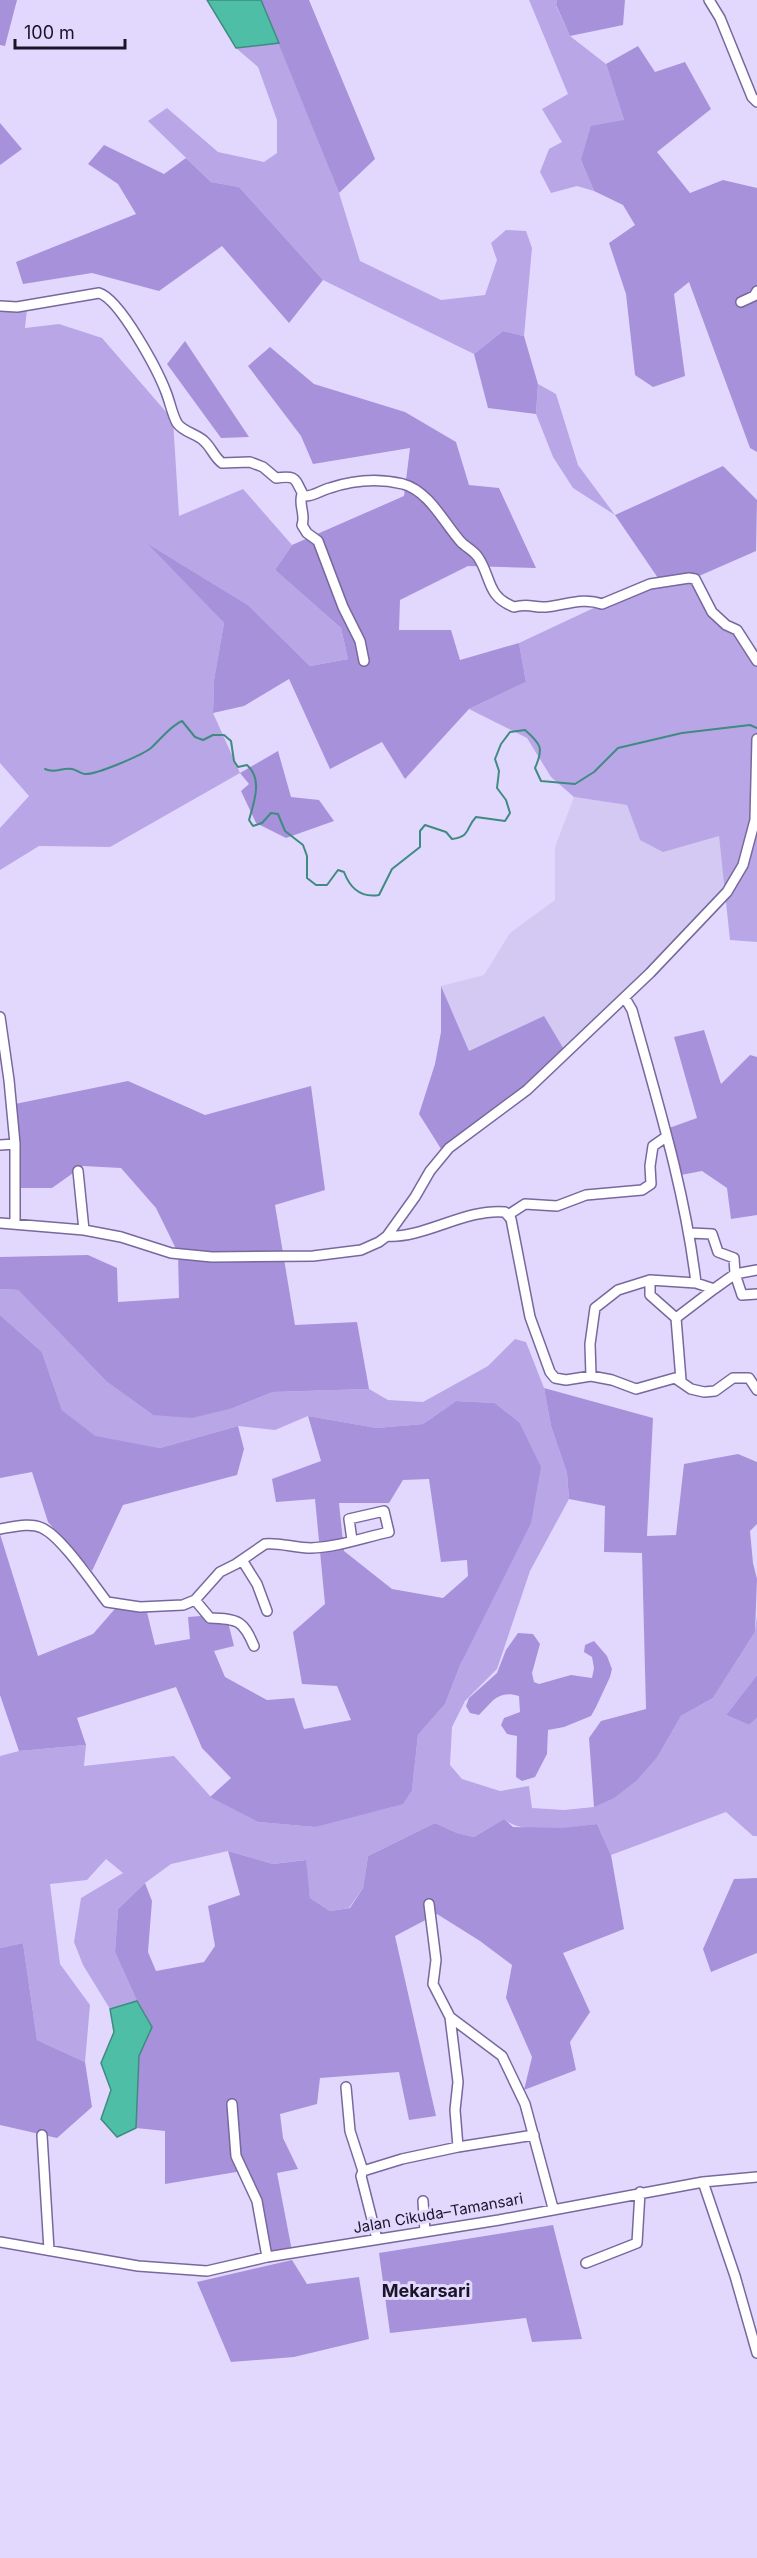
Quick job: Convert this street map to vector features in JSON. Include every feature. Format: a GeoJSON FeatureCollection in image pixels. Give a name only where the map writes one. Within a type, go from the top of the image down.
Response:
{"type":"FeatureCollection","features":[{"type":"Feature","properties":{"kind":"street"},"geometry":{"type":"LineString","coordinates":[[709,0],[720,18],[752,97],[757,102]]}},
{"type":"Feature","properties":{"kind":"street"},"geometry":{"type":"LineString","coordinates":[[741,302],[753,296],[757,291]]}},
{"type":"Feature","properties":{"kind":"street"},"geometry":{"type":"LineString","coordinates":[[0,306],[17,307],[99,294],[105,295],[116,304],[134,332],[166,391],[180,426],[205,441],[215,458],[222,463],[250,462],[263,467],[276,478],[291,476],[297,479],[302,494],[300,502],[304,518],[302,525],[307,534],[318,541],[343,607],[360,641],[364,661]]}},
{"type":"Feature","properties":{"kind":"street"},"geometry":{"type":"LineString","coordinates":[[302,494],[309,496],[330,488],[364,480],[381,479],[406,485],[426,498],[462,543],[478,556],[495,596],[514,607],[529,603],[544,607],[590,600],[602,604],[650,584],[695,579],[712,612],[726,625],[737,630],[757,662]]}},
{"type":"Feature","properties":{"kind":"street"},"geometry":{"type":"LineString","coordinates":[[387,1236],[438,1159],[449,1148],[527,1090],[625,998],[727,892],[740,871],[755,820],[757,739]]}},
{"type":"Feature","properties":{"kind":"street"},"geometry":{"type":"LineString","coordinates":[[625,998],[632,1010],[690,1233],[696,1283]]}},
{"type":"Feature","properties":{"kind":"street"},"geometry":{"type":"LineString","coordinates":[[0,1017],[15,1144],[15,1223]]}},
{"type":"Feature","properties":{"kind":"street"},"geometry":{"type":"LineString","coordinates":[[508,1215],[525,1204],[557,1206],[586,1195],[642,1190],[651,1184],[650,1166],[653,1146],[666,1137]]}},
{"type":"Feature","properties":{"kind":"street"},"geometry":{"type":"LineString","coordinates":[[0,1145],[15,1144]]}},
{"type":"Feature","properties":{"kind":"street"},"geometry":{"type":"LineString","coordinates":[[78,1171],[84,1230]]}},
{"type":"Feature","properties":{"kind":"street"},"geometry":{"type":"LineString","coordinates":[[0,1223],[84,1230],[121,1237],[171,1253],[212,1257],[338,1254],[361,1250],[387,1236],[496,1211],[508,1215]]}},
{"type":"Feature","properties":{"kind":"street"},"geometry":{"type":"LineString","coordinates":[[508,1215],[530,1317],[550,1372],[555,1378],[566,1380],[591,1376],[612,1380],[636,1389],[669,1378],[681,1380],[691,1389],[704,1392],[715,1391],[733,1378],[749,1378],[756,1382]]}},
{"type":"Feature","properties":{"kind":"street"},"geometry":{"type":"LineString","coordinates":[[690,1233],[712,1234],[718,1252],[734,1258],[735,1274],[742,1295],[757,1294]]}},
{"type":"Feature","properties":{"kind":"street"},"geometry":{"type":"LineString","coordinates":[[676,1318],[735,1274],[757,1270]]}},
{"type":"Feature","properties":{"kind":"street"},"geometry":{"type":"LineString","coordinates":[[591,1376],[590,1344],[595,1308],[618,1290],[650,1281],[696,1283],[714,1289]]}},
{"type":"Feature","properties":{"kind":"street"},"geometry":{"type":"LineString","coordinates":[[650,1281],[650,1295],[676,1318],[681,1380]]}},
{"type":"Feature","properties":{"kind":"street"},"geometry":{"type":"LineString","coordinates":[[0,1529],[32,1525],[42,1528],[74,1559],[107,1602],[140,1607],[183,1605],[195,1600],[220,1572],[264,1544],[271,1543],[286,1547],[341,1546],[352,1540],[389,1532],[384,1511],[349,1519],[352,1540]]}},
{"type":"Feature","properties":{"kind":"street"},"geometry":{"type":"LineString","coordinates":[[242,1560],[257,1584],[267,1611]]}},
{"type":"Feature","properties":{"kind":"street"},"geometry":{"type":"LineString","coordinates":[[195,1600],[210,1618],[231,1619],[246,1627],[254,1647]]}},
{"type":"Feature","properties":{"kind":"street"},"geometry":{"type":"LineString","coordinates":[[429,1904],[436,1960],[433,1984],[450,2017],[458,2082],[455,2110],[458,2146]]}},
{"type":"Feature","properties":{"kind":"street"},"geometry":{"type":"LineString","coordinates":[[450,2017],[502,2056],[525,2104],[553,2208]]}},
{"type":"Feature","properties":{"kind":"street"},"geometry":{"type":"LineString","coordinates":[[346,2087],[350,2131],[363,2171],[361,2176],[376,2239]]}},
{"type":"Feature","properties":{"kind":"street"},"geometry":{"type":"LineString","coordinates":[[232,2104],[237,2156],[257,2201],[267,2257]]}},
{"type":"Feature","properties":{"kind":"street"},"geometry":{"type":"LineString","coordinates":[[42,2135],[49,2250]]}},
{"type":"Feature","properties":{"kind":"street"},"geometry":{"type":"LineString","coordinates":[[363,2171],[458,2146],[534,2135]]}},
{"type":"Feature","properties":{"kind":"street","name":"Jalan Cikuda–Tamansari"},"geometry":{"type":"LineString","coordinates":[[0,2242],[138,2266],[193,2271],[222,2269],[267,2257],[425,2232],[640,2192],[703,2182],[757,2177]]}},
{"type":"Feature","properties":{"kind":"street"},"geometry":{"type":"LineString","coordinates":[[703,2182],[735,2276],[757,2353]]}},
{"type":"Feature","properties":{"kind":"street"},"geometry":{"type":"LineString","coordinates":[[586,2263],[637,2243],[640,2192]]}},
{"type":"Feature","properties":{"kind":"street"},"geometry":{"type":"LineString","coordinates":[[423,2201],[425,2232]]}},
{"type":"Feature","properties":{"kind":"shaded area"},"geometry":{"type":"Polygon","coordinates":[[[0,0],[17,0],[5,46],[0,45],[0,0]]]}},
{"type":"Feature","properties":{"kind":"shaded area"},"geometry":{"type":"Polygon","coordinates":[[[207,0],[261,0],[279,43],[236,48],[207,0]]]}},
{"type":"Feature","properties":{"kind":"shaded area"},"geometry":{"type":"Polygon","coordinates":[[[261,0],[309,0],[375,159],[339,193],[261,0]]]}},
{"type":"Feature","properties":{"kind":"shaded area"},"geometry":{"type":"Polygon","coordinates":[[[529,0],[557,0],[556,6],[570,36],[606,64],[624,120],[581,160],[594,191],[577,186],[551,193],[540,172],[549,149],[562,142],[542,109],[568,94],[529,0]]]}},
{"type":"Feature","properties":{"kind":"shaded area"},"geometry":{"type":"Polygon","coordinates":[[[557,0],[625,0],[623,25],[570,36],[556,5],[557,0]]]}},
{"type":"Feature","properties":{"kind":"shaded area"},"geometry":{"type":"Polygon","coordinates":[[[279,43],[339,193],[360,261],[441,300],[485,295],[497,260],[491,243],[506,230],[526,231],[532,248],[524,336],[503,331],[474,354],[323,280],[239,187],[211,182],[148,121],[167,108],[218,152],[264,162],[277,153],[277,120],[258,67],[236,48],[279,43]]]}},
{"type":"Feature","properties":{"kind":"shaded area"},"geometry":{"type":"Polygon","coordinates":[[[638,46],[655,72],[685,62],[711,109],[657,152],[690,193],[723,180],[757,188],[757,452],[750,448],[689,282],[674,294],[685,376],[653,387],[635,375],[626,294],[609,243],[635,225],[623,205],[594,191],[581,160],[591,126],[624,120],[606,64],[638,46]]]}},
{"type":"Feature","properties":{"kind":"shaded area"},"geometry":{"type":"Polygon","coordinates":[[[0,123],[22,149],[0,165],[0,123]]]}},
{"type":"Feature","properties":{"kind":"shaded area"},"geometry":{"type":"Polygon","coordinates":[[[104,145],[164,174],[186,158],[211,182],[239,187],[323,280],[289,323],[222,246],[159,291],[92,273],[23,284],[16,262],[136,214],[118,184],[88,164],[104,145]]]}},
{"type":"Feature","properties":{"kind":"shaded area"},"geometry":{"type":"Polygon","coordinates":[[[28,300],[25,328],[59,324],[102,338],[173,420],[179,516],[243,489],[292,545],[275,570],[341,628],[348,659],[310,666],[248,605],[151,546],[224,623],[214,680],[213,713],[240,773],[110,847],[39,846],[0,870],[0,828],[29,796],[0,763],[0,304],[28,300]]]}},
{"type":"Feature","properties":{"kind":"shaded area"},"geometry":{"type":"Polygon","coordinates":[[[503,331],[524,336],[538,384],[536,414],[488,408],[474,354],[503,331]]]}},
{"type":"Feature","properties":{"kind":"shaded area"},"geometry":{"type":"Polygon","coordinates":[[[185,341],[249,437],[221,438],[167,364],[185,341]]]}},
{"type":"Feature","properties":{"kind":"shaded area"},"geometry":{"type":"Polygon","coordinates":[[[270,347],[314,384],[405,412],[456,442],[469,485],[499,488],[536,568],[468,566],[400,600],[399,630],[451,630],[460,660],[519,643],[526,682],[469,709],[405,779],[382,742],[330,769],[289,679],[244,706],[213,713],[214,680],[224,623],[148,544],[248,605],[310,666],[348,659],[341,628],[275,570],[292,545],[404,496],[410,448],[313,464],[301,436],[248,366],[270,347]]]}},
{"type":"Feature","properties":{"kind":"shaded area"},"geometry":{"type":"Polygon","coordinates":[[[538,384],[556,394],[578,465],[615,515],[573,488],[553,457],[536,414],[538,384]]]}},
{"type":"Feature","properties":{"kind":"shaded area"},"geometry":{"type":"Polygon","coordinates":[[[723,466],[757,500],[756,551],[699,576],[660,581],[615,515],[723,466]]]}},
{"type":"Feature","properties":{"kind":"shaded area"},"geometry":{"type":"Polygon","coordinates":[[[699,576],[712,613],[743,633],[757,657],[757,942],[730,940],[719,836],[663,852],[640,840],[627,805],[574,797],[551,777],[527,738],[469,709],[526,682],[519,643],[598,606],[660,581],[699,576]]]}},
{"type":"Feature","properties":{"kind":"shaded area"},"geometry":{"type":"Polygon","coordinates":[[[278,751],[291,797],[319,800],[334,821],[286,838],[256,823],[241,791],[249,784],[240,773],[278,751]]]}},
{"type":"Feature","properties":{"kind":"shaded area"},"geometry":{"type":"Polygon","coordinates":[[[574,797],[627,805],[640,840],[719,836],[726,898],[565,1051],[544,1017],[469,1051],[441,986],[484,975],[510,933],[555,900],[555,847],[574,797]]]}},
{"type":"Feature","properties":{"kind":"shaded area"},"geometry":{"type":"Polygon","coordinates":[[[441,986],[469,1051],[544,1016],[565,1051],[509,1108],[443,1152],[419,1114],[435,1064],[441,1032],[441,986]]]}},
{"type":"Feature","properties":{"kind":"shaded area"},"geometry":{"type":"Polygon","coordinates":[[[704,1030],[721,1084],[750,1055],[757,1057],[757,1215],[731,1219],[727,1188],[702,1171],[681,1175],[669,1128],[697,1118],[674,1037],[704,1030]]]}},
{"type":"Feature","properties":{"kind":"shaded area"},"geometry":{"type":"Polygon","coordinates":[[[128,1081],[205,1115],[311,1086],[325,1190],[275,1205],[295,1325],[357,1322],[369,1389],[273,1392],[233,1408],[192,1418],[153,1415],[107,1382],[18,1290],[0,1289],[0,1257],[88,1255],[117,1268],[118,1302],[179,1298],[178,1253],[156,1208],[121,1168],[83,1166],[52,1188],[15,1188],[10,1105],[128,1081]]]}},
{"type":"Feature","properties":{"kind":"shaded area"},"geometry":{"type":"Polygon","coordinates":[[[0,1289],[18,1290],[107,1382],[153,1415],[233,1408],[273,1392],[369,1389],[388,1400],[423,1402],[488,1366],[515,1339],[526,1342],[544,1388],[551,1426],[567,1473],[569,1499],[530,1571],[497,1669],[465,1701],[452,1727],[450,1765],[462,1779],[500,1791],[529,1786],[532,1808],[564,1810],[594,1807],[658,1756],[681,1716],[713,1698],[755,1632],[757,1616],[757,1675],[726,1715],[749,1725],[757,1718],[757,1836],[753,1836],[726,1812],[611,1855],[597,1824],[535,1829],[512,1824],[504,1819],[474,1837],[457,1833],[435,1823],[368,1856],[363,1888],[349,1908],[330,1911],[310,1898],[305,1860],[273,1864],[228,1851],[171,1864],[145,1883],[118,1909],[115,1952],[137,2001],[110,2009],[83,1965],[74,1942],[81,1898],[123,1873],[106,1859],[87,1880],[50,1884],[60,1964],[90,2005],[85,2062],[37,2040],[23,1943],[0,1948],[0,1756],[19,1751],[86,1745],[84,1766],[174,1756],[211,1797],[258,1822],[315,1827],[412,1790],[418,1735],[445,1704],[461,1663],[519,1422],[495,1403],[456,1401],[423,1424],[377,1428],[308,1416],[275,1430],[238,1426],[160,1448],[95,1437],[62,1410],[42,1352],[0,1315],[0,1289]]]}},
{"type":"Feature","properties":{"kind":"shaded area"},"geometry":{"type":"Polygon","coordinates":[[[0,1315],[42,1352],[62,1410],[95,1436],[160,1448],[238,1426],[244,1449],[237,1475],[123,1505],[92,1571],[48,1522],[32,1472],[0,1478],[0,1315]]]}},
{"type":"Feature","properties":{"kind":"shaded area"},"geometry":{"type":"Polygon","coordinates":[[[544,1388],[653,1418],[647,1536],[676,1535],[684,1464],[738,1454],[757,1462],[757,1524],[750,1531],[757,1579],[755,1632],[713,1698],[681,1716],[658,1756],[637,1780],[614,1798],[594,1807],[589,1738],[601,1721],[646,1709],[642,1553],[604,1552],[605,1506],[569,1499],[567,1473],[551,1426],[544,1388]]]}},
{"type":"Feature","properties":{"kind":"shaded area"},"geometry":{"type":"Polygon","coordinates":[[[456,1401],[495,1403],[519,1422],[541,1467],[531,1523],[461,1663],[445,1704],[418,1735],[412,1790],[403,1804],[315,1827],[258,1822],[210,1797],[231,1778],[202,1748],[176,1687],[77,1718],[86,1745],[19,1751],[0,1695],[0,1534],[38,1656],[93,1634],[120,1603],[146,1608],[155,1645],[190,1639],[188,1617],[226,1614],[234,1646],[214,1651],[225,1677],[267,1700],[294,1698],[304,1729],[351,1720],[337,1686],[302,1684],[293,1632],[325,1604],[315,1499],[276,1502],[272,1479],[321,1461],[308,1416],[377,1428],[423,1424],[456,1401]],[[429,1479],[403,1480],[389,1503],[339,1503],[344,1551],[392,1589],[443,1598],[468,1576],[467,1560],[441,1562],[429,1479]]]}},
{"type":"Feature","properties":{"kind":"shaded area"},"geometry":{"type":"Polygon","coordinates":[[[518,1633],[533,1634],[540,1644],[532,1673],[534,1682],[539,1684],[571,1675],[592,1678],[594,1668],[592,1657],[584,1652],[585,1645],[594,1641],[607,1656],[612,1669],[591,1716],[564,1727],[548,1730],[547,1754],[535,1777],[522,1781],[516,1777],[517,1736],[507,1734],[501,1725],[504,1718],[520,1712],[519,1696],[506,1694],[496,1698],[479,1715],[470,1713],[466,1706],[469,1698],[497,1673],[506,1650],[518,1633]]]}},
{"type":"Feature","properties":{"kind":"shaded area"},"geometry":{"type":"Polygon","coordinates":[[[757,1675],[757,1718],[749,1725],[726,1715],[757,1675]]]}},
{"type":"Feature","properties":{"kind":"shaded area"},"geometry":{"type":"Polygon","coordinates":[[[504,1819],[513,1827],[562,1828],[597,1824],[611,1855],[624,1929],[563,1953],[590,2012],[570,2042],[576,2070],[524,2090],[532,2057],[506,1998],[512,1965],[480,1941],[437,1914],[395,1936],[436,2116],[409,2120],[399,2072],[320,2078],[317,2104],[280,2114],[283,2138],[298,2169],[277,2173],[292,2251],[265,2257],[248,2170],[165,2184],[165,2131],[136,2128],[139,2056],[152,2027],[137,2001],[115,1952],[118,1909],[145,1883],[152,1901],[148,1952],[156,1971],[204,1962],[215,1946],[208,1906],[240,1895],[228,1851],[273,1864],[306,1860],[310,1898],[330,1911],[350,1908],[363,1888],[368,1856],[435,1823],[457,1833],[474,1837],[504,1819]]]}},
{"type":"Feature","properties":{"kind":"shaded area"},"geometry":{"type":"Polygon","coordinates":[[[757,1878],[757,1953],[711,1972],[703,1949],[734,1879],[757,1878]]]}},
{"type":"Feature","properties":{"kind":"shaded area"},"geometry":{"type":"Polygon","coordinates":[[[23,1943],[37,2040],[85,2062],[92,2107],[57,2138],[0,2125],[0,1948],[23,1943]]]}},
{"type":"Feature","properties":{"kind":"shaded area"},"geometry":{"type":"Polygon","coordinates":[[[137,2001],[152,2027],[139,2056],[136,2128],[117,2137],[101,2119],[111,2090],[101,2063],[114,2032],[110,2009],[137,2001]]]}},
{"type":"Feature","properties":{"kind":"shaded area"},"geometry":{"type":"Polygon","coordinates":[[[553,2225],[582,2339],[532,2342],[526,2318],[390,2333],[379,2253],[553,2225]]]}},
{"type":"Feature","properties":{"kind":"shaded area"},"geometry":{"type":"Polygon","coordinates":[[[292,2260],[307,2284],[359,2277],[369,2339],[294,2357],[231,2362],[197,2282],[292,2260]]]}},
{"type":"Feature","properties":{"kind":"waterway"},"geometry":{"type":"LineString","coordinates":[[45,769],[52,771],[72,769],[85,774],[108,768],[151,748],[170,729],[182,721],[195,737],[203,740],[213,735],[224,735],[231,741],[234,761],[238,767],[247,765],[255,777],[256,791],[249,820],[253,826],[262,823],[271,813],[278,814],[285,831],[303,845],[307,856],[307,878],[316,885],[327,885],[338,870],[344,872],[349,883],[357,891],[373,896],[379,895],[392,869],[420,847],[420,831],[425,825],[446,832],[452,839],[463,836],[476,817],[505,821],[510,813],[506,800],[497,788],[499,771],[495,759],[501,744],[510,732],[525,730],[538,743],[540,751],[535,768],[541,781],[575,784],[594,772],[618,748],[682,733],[750,725],[757,728]]}},
{"type":"Feature","properties":{"kind":"district","name":"Mekarsari"},"geometry":{"type":"Point","coordinates":[426,2290]}}]}
